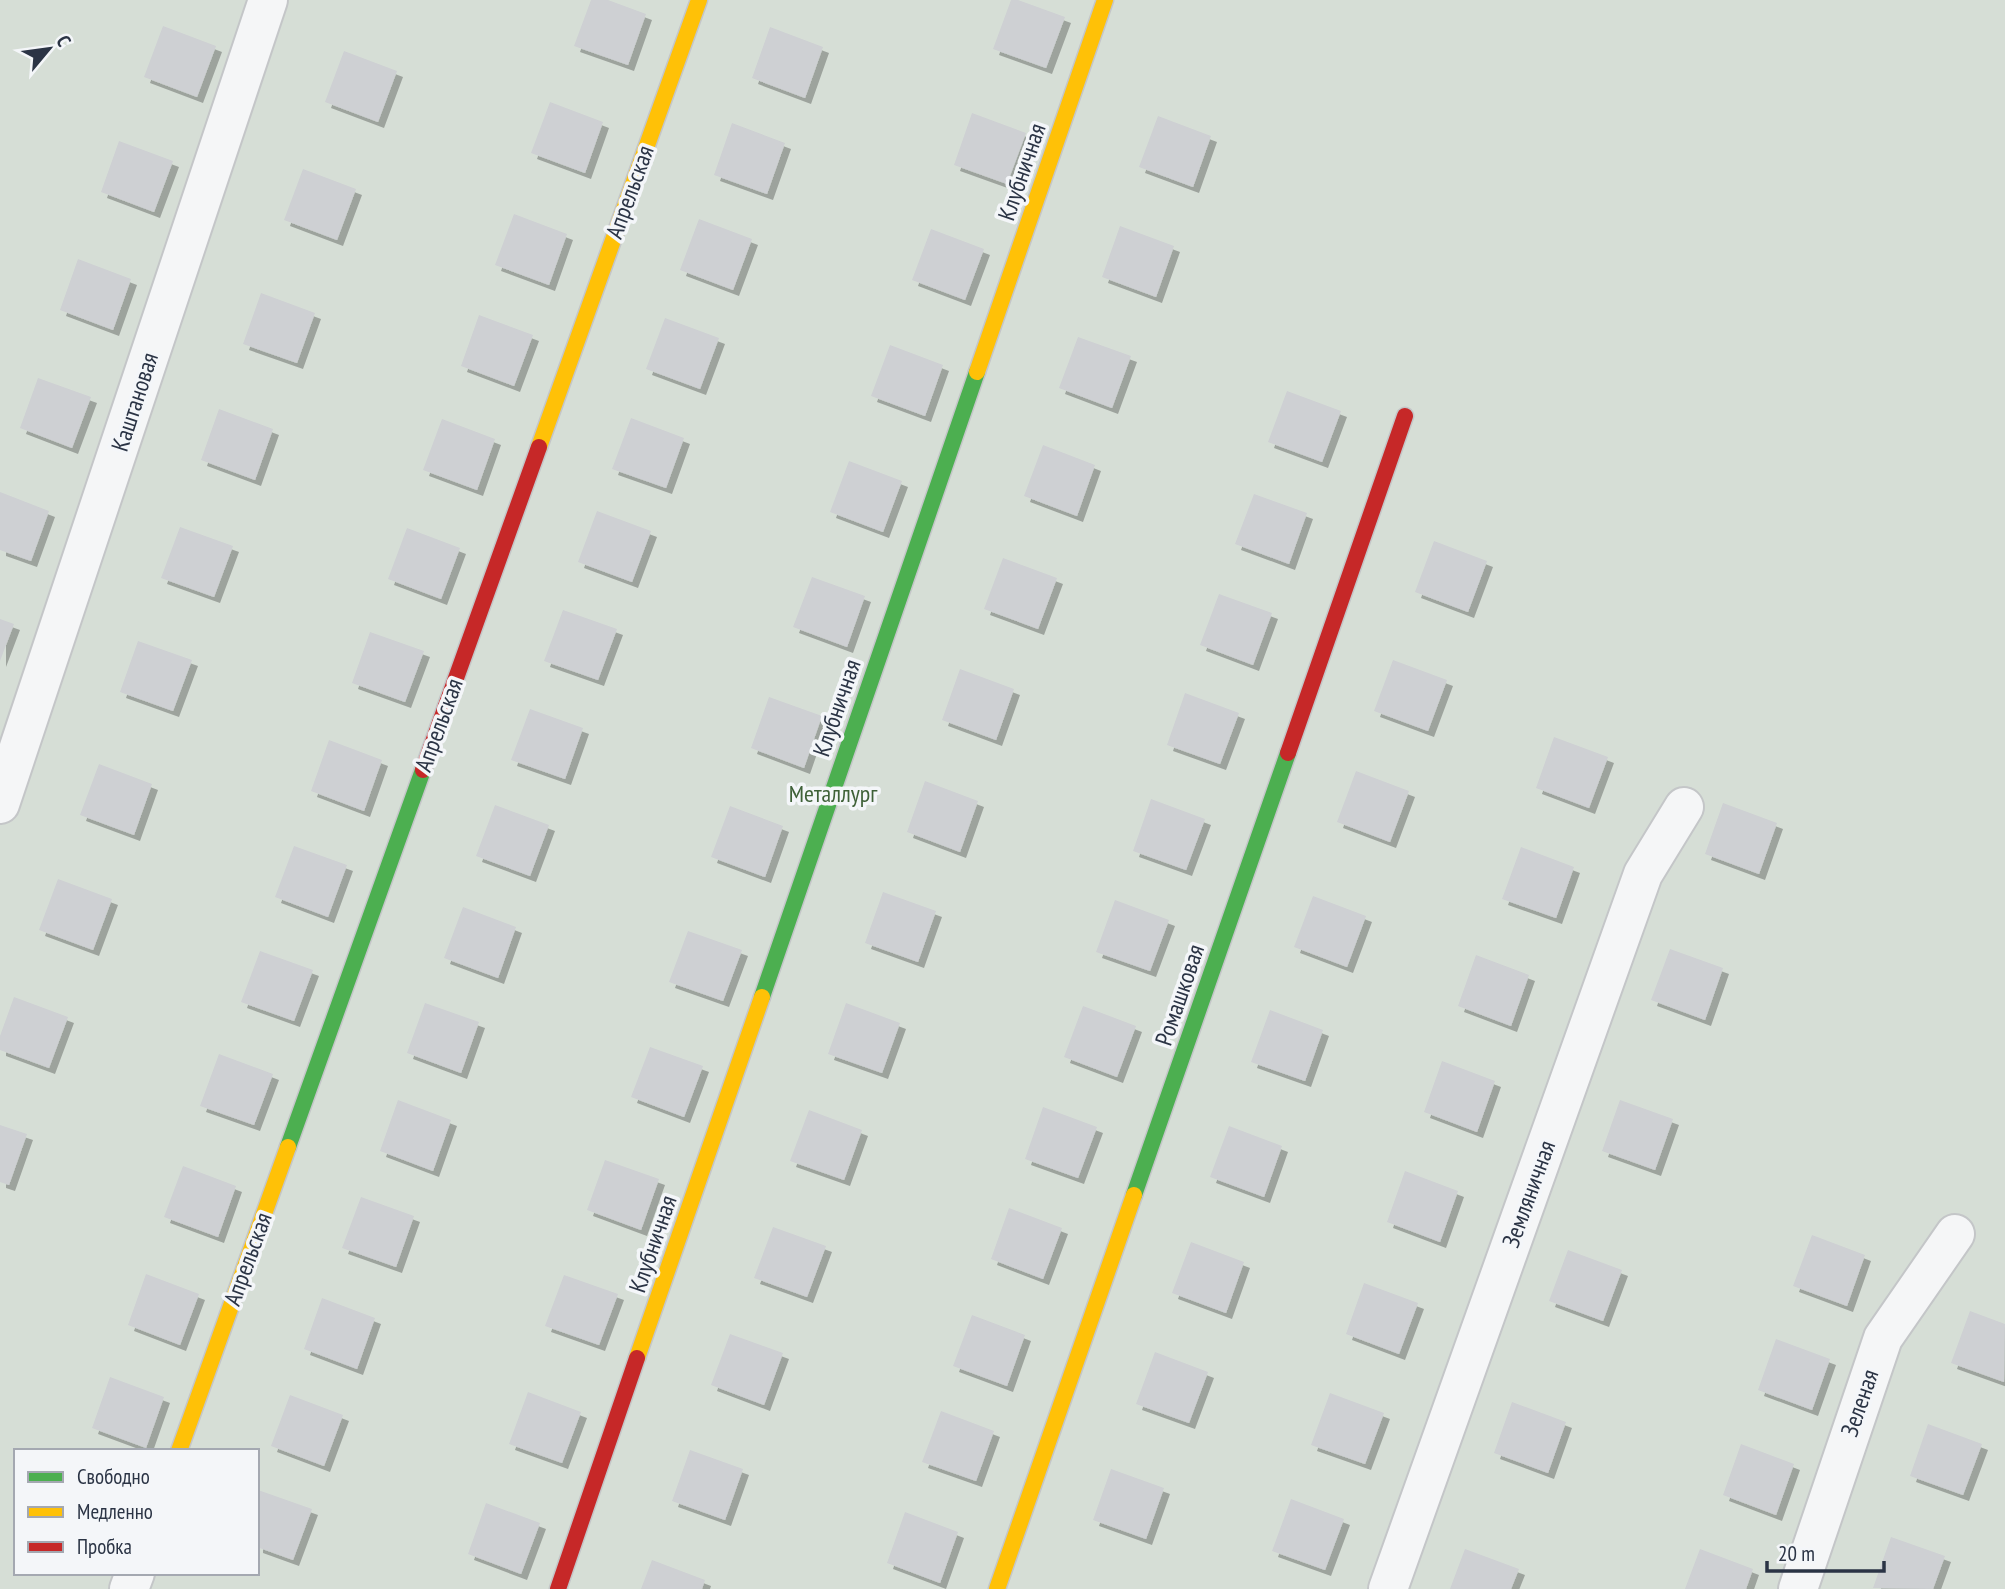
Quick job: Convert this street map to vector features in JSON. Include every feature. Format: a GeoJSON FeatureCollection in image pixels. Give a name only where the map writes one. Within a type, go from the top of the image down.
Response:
{"type":"FeatureCollection","features":[{"type":"Feature","properties":{"kind":"street","name":"Каштановая"},"geometry":{"type":"LineString","coordinates":[[0,804],[268,0]]}},
{"type":"Feature","properties":{"kind":"street","name":"Апрельская"},"geometry":{"type":"LineString","coordinates":[[180,1449],[699,0]]}},
{"type":"Feature","properties":{"kind":"street","name":"Клубничная"},"geometry":{"type":"LineString","coordinates":[[558,1589],[1105,0]]}},
{"type":"Feature","properties":{"kind":"street","name":"Ромашковая"},"geometry":{"type":"LineString","coordinates":[[997,1589],[1405,415]]}},
{"type":"Feature","properties":{"kind":"street","name":"Земляничная"},"geometry":{"type":"LineString","coordinates":[[1388,1589],[1643,874],[1684,807]]}},
{"type":"Feature","properties":{"kind":"street","name":"Зеленая"},"geometry":{"type":"LineString","coordinates":[[1798,1589],[1883,1338],[1955,1234]]}},
{"type":"Feature","properties":{"kind":"green space","name":"Металлург"},"geometry":{"type":"Polygon","coordinates":[[[0,0],[2005,0],[2005,1589],[0,1589],[0,0]]]}},
{"type":"Feature","properties":{"kind":"building"},"geometry":{"type":"Polygon","coordinates":[[[591,0],[608,0],[646,14],[628,65],[574,46],[591,0]]]}},
{"type":"Feature","properties":{"kind":"building"},"geometry":{"type":"Polygon","coordinates":[[[1011,0],[1018,0],[1065,17],[1046,68],[993,49],[1011,0]]]}},
{"type":"Feature","properties":{"kind":"building"},"geometry":{"type":"Polygon","coordinates":[[[163,26],[216,46],[197,97],[144,77],[163,26]]]}},
{"type":"Feature","properties":{"kind":"building"},"geometry":{"type":"Polygon","coordinates":[[[770,27],[823,47],[805,98],[752,78],[770,27]]]}},
{"type":"Feature","properties":{"kind":"building"},"geometry":{"type":"Polygon","coordinates":[[[344,51],[397,71],[378,122],[325,102],[344,51]]]}},
{"type":"Feature","properties":{"kind":"building"},"geometry":{"type":"Polygon","coordinates":[[[550,102],[603,122],[585,173],[531,153],[550,102]]]}},
{"type":"Feature","properties":{"kind":"building"},"geometry":{"type":"Polygon","coordinates":[[[972,113],[1026,133],[1007,184],[954,165],[972,113]]]}},
{"type":"Feature","properties":{"kind":"building"},"geometry":{"type":"Polygon","coordinates":[[[1158,116],[1211,136],[1193,187],[1139,167],[1158,116]]]}},
{"type":"Feature","properties":{"kind":"building"},"geometry":{"type":"Polygon","coordinates":[[[732,123],[785,143],[767,194],[714,175],[732,123]]]}},
{"type":"Feature","properties":{"kind":"building"},"geometry":{"type":"Polygon","coordinates":[[[119,141],[173,161],[154,212],[101,192],[119,141]]]}},
{"type":"Feature","properties":{"kind":"building"},"geometry":{"type":"Polygon","coordinates":[[[303,169],[356,189],[337,240],[284,220],[303,169]]]}},
{"type":"Feature","properties":{"kind":"building"},"geometry":{"type":"Polygon","coordinates":[[[514,214],[567,234],[549,285],[495,265],[514,214]]]}},
{"type":"Feature","properties":{"kind":"building"},"geometry":{"type":"Polygon","coordinates":[[[699,219],[752,239],[733,290],[680,270],[699,219]]]}},
{"type":"Feature","properties":{"kind":"building"},"geometry":{"type":"Polygon","coordinates":[[[1120,226],[1174,246],[1156,297],[1102,277],[1120,226]]]}},
{"type":"Feature","properties":{"kind":"building"},"geometry":{"type":"Polygon","coordinates":[[[931,229],[984,249],[965,300],[912,280],[931,229]]]}},
{"type":"Feature","properties":{"kind":"building"},"geometry":{"type":"Polygon","coordinates":[[[78,259],[131,279],[113,330],[60,310],[78,259]]]}},
{"type":"Feature","properties":{"kind":"building"},"geometry":{"type":"Polygon","coordinates":[[[261,293],[315,313],[297,363],[243,344],[261,293]]]}},
{"type":"Feature","properties":{"kind":"building"},"geometry":{"type":"Polygon","coordinates":[[[479,315],[533,335],[514,386],[461,366],[479,315]]]}},
{"type":"Feature","properties":{"kind":"building"},"geometry":{"type":"Polygon","coordinates":[[[665,318],[719,338],[700,389],[646,369],[665,318]]]}},
{"type":"Feature","properties":{"kind":"building"},"geometry":{"type":"Polygon","coordinates":[[[1078,337],[1131,356],[1112,408],[1059,388],[1078,337]]]}},
{"type":"Feature","properties":{"kind":"building"},"geometry":{"type":"Polygon","coordinates":[[[890,345],[943,365],[925,416],[871,396],[890,345]]]}},
{"type":"Feature","properties":{"kind":"building"},"geometry":{"type":"Polygon","coordinates":[[[38,378],[91,397],[72,448],[20,428],[38,378]]]}},
{"type":"Feature","properties":{"kind":"building"},"geometry":{"type":"Polygon","coordinates":[[[1287,391],[1341,411],[1322,462],[1268,442],[1287,391]]]}},
{"type":"Feature","properties":{"kind":"building"},"geometry":{"type":"Polygon","coordinates":[[[219,409],[273,429],[255,480],[201,460],[219,409]]]}},
{"type":"Feature","properties":{"kind":"building"},"geometry":{"type":"Polygon","coordinates":[[[631,418],[684,438],[666,488],[612,469],[631,418]]]}},
{"type":"Feature","properties":{"kind":"building"},"geometry":{"type":"Polygon","coordinates":[[[442,419],[495,439],[477,490],[423,470],[442,419]]]}},
{"type":"Feature","properties":{"kind":"building"},"geometry":{"type":"Polygon","coordinates":[[[1043,445],[1095,465],[1077,516],[1024,496],[1043,445]]]}},
{"type":"Feature","properties":{"kind":"building"},"geometry":{"type":"Polygon","coordinates":[[[849,461],[902,481],[883,532],[830,512],[849,461]]]}},
{"type":"Feature","properties":{"kind":"building"},"geometry":{"type":"Polygon","coordinates":[[[0,492],[49,511],[31,561],[0,550],[0,492]]]}},
{"type":"Feature","properties":{"kind":"building"},"geometry":{"type":"Polygon","coordinates":[[[1254,494],[1307,513],[1289,564],[1235,544],[1254,494]]]}},
{"type":"Feature","properties":{"kind":"building"},"geometry":{"type":"Polygon","coordinates":[[[597,511],[651,531],[632,582],[578,562],[597,511]]]}},
{"type":"Feature","properties":{"kind":"building"},"geometry":{"type":"Polygon","coordinates":[[[180,527],[233,546],[214,597],[161,578],[180,527]]]}},
{"type":"Feature","properties":{"kind":"building"},"geometry":{"type":"Polygon","coordinates":[[[407,528],[460,548],[441,599],[388,579],[407,528]]]}},
{"type":"Feature","properties":{"kind":"building"},"geometry":{"type":"Polygon","coordinates":[[[1434,541],[1487,561],[1468,612],[1415,592],[1434,541]]]}},
{"type":"Feature","properties":{"kind":"building"},"geometry":{"type":"Polygon","coordinates":[[[1003,558],[1057,578],[1038,629],[984,609],[1003,558]]]}},
{"type":"Feature","properties":{"kind":"building"},"geometry":{"type":"Polygon","coordinates":[[[812,577],[865,596],[847,647],[793,627],[812,577]]]}},
{"type":"Feature","properties":{"kind":"building"},"geometry":{"type":"Polygon","coordinates":[[[1219,594],[1272,613],[1253,665],[1200,645],[1219,594]]]}},
{"type":"Feature","properties":{"kind":"building"},"geometry":{"type":"Polygon","coordinates":[[[563,610],[617,629],[598,680],[544,661],[563,610]]]}},
{"type":"Feature","properties":{"kind":"building"},"geometry":{"type":"Polygon","coordinates":[[[0,619],[14,624],[0,661],[0,619]]]}},
{"type":"Feature","properties":{"kind":"building"},"geometry":{"type":"Polygon","coordinates":[[[370,632],[424,651],[405,702],[352,683],[370,632]]]}},
{"type":"Feature","properties":{"kind":"building"},"geometry":{"type":"Polygon","coordinates":[[[138,641],[192,660],[173,711],[120,692],[138,641]]]}},
{"type":"Feature","properties":{"kind":"building"},"geometry":{"type":"Polygon","coordinates":[[[1393,660],[1447,680],[1428,731],[1374,711],[1393,660]]]}},
{"type":"Feature","properties":{"kind":"building"},"geometry":{"type":"Polygon","coordinates":[[[960,669],[1014,689],[996,740],[942,720],[960,669]]]}},
{"type":"Feature","properties":{"kind":"building"},"geometry":{"type":"Polygon","coordinates":[[[1185,693],[1239,713],[1220,764],[1167,745],[1185,693]]]}},
{"type":"Feature","properties":{"kind":"building"},"geometry":{"type":"Polygon","coordinates":[[[769,697],[822,716],[804,768],[751,748],[769,697]]]}},
{"type":"Feature","properties":{"kind":"building"},"geometry":{"type":"Polygon","coordinates":[[[530,709],[583,728],[565,779],[511,760],[530,709]]]}},
{"type":"Feature","properties":{"kind":"building"},"geometry":{"type":"Polygon","coordinates":[[[1554,737],[1608,757],[1589,808],[1536,788],[1554,737]]]}},
{"type":"Feature","properties":{"kind":"building"},"geometry":{"type":"Polygon","coordinates":[[[329,740],[382,760],[364,811],[311,791],[329,740]]]}},
{"type":"Feature","properties":{"kind":"building"},"geometry":{"type":"Polygon","coordinates":[[[99,764],[152,784],[134,835],[80,815],[99,764]]]}},
{"type":"Feature","properties":{"kind":"building"},"geometry":{"type":"Polygon","coordinates":[[[1356,771],[1409,791],[1390,842],[1337,822],[1356,771]]]}},
{"type":"Feature","properties":{"kind":"building"},"geometry":{"type":"Polygon","coordinates":[[[925,781],[978,801],[960,852],[907,832],[925,781]]]}},
{"type":"Feature","properties":{"kind":"building"},"geometry":{"type":"Polygon","coordinates":[[[1151,799],[1205,819],[1186,870],[1133,851],[1151,799]]]}},
{"type":"Feature","properties":{"kind":"building"},"geometry":{"type":"Polygon","coordinates":[[[1723,803],[1777,823],[1759,874],[1705,854],[1723,803]]]}},
{"type":"Feature","properties":{"kind":"building"},"geometry":{"type":"Polygon","coordinates":[[[495,805],[549,825],[530,876],[476,856],[495,805]]]}},
{"type":"Feature","properties":{"kind":"building"},"geometry":{"type":"Polygon","coordinates":[[[730,806],[783,826],[765,877],[711,857],[730,806]]]}},
{"type":"Feature","properties":{"kind":"building"},"geometry":{"type":"Polygon","coordinates":[[[294,846],[347,865],[328,917],[275,897],[294,846]]]}},
{"type":"Feature","properties":{"kind":"building"},"geometry":{"type":"Polygon","coordinates":[[[1521,847],[1574,867],[1556,918],[1502,899],[1521,847]]]}},
{"type":"Feature","properties":{"kind":"building"},"geometry":{"type":"Polygon","coordinates":[[[58,879],[112,899],[93,950],[39,930],[58,879]]]}},
{"type":"Feature","properties":{"kind":"building"},"geometry":{"type":"Polygon","coordinates":[[[883,892],[936,911],[918,962],[865,943],[883,892]]]}},
{"type":"Feature","properties":{"kind":"building"},"geometry":{"type":"Polygon","coordinates":[[[1313,896],[1366,916],[1347,967],[1294,947],[1313,896]]]}},
{"type":"Feature","properties":{"kind":"building"},"geometry":{"type":"Polygon","coordinates":[[[1115,900],[1169,920],[1150,971],[1096,952],[1115,900]]]}},
{"type":"Feature","properties":{"kind":"building"},"geometry":{"type":"Polygon","coordinates":[[[463,907],[516,927],[498,978],[444,958],[463,907]]]}},
{"type":"Feature","properties":{"kind":"building"},"geometry":{"type":"Polygon","coordinates":[[[688,931],[742,950],[723,1001],[669,982],[688,931]]]}},
{"type":"Feature","properties":{"kind":"building"},"geometry":{"type":"Polygon","coordinates":[[[1670,949],[1723,968],[1705,1020],[1651,1000],[1670,949]]]}},
{"type":"Feature","properties":{"kind":"building"},"geometry":{"type":"Polygon","coordinates":[[[260,951],[313,970],[294,1021],[241,1002],[260,951]]]}},
{"type":"Feature","properties":{"kind":"building"},"geometry":{"type":"Polygon","coordinates":[[[1476,955],[1529,975],[1511,1026],[1458,1006],[1476,955]]]}},
{"type":"Feature","properties":{"kind":"building"},"geometry":{"type":"Polygon","coordinates":[[[14,997],[68,1017],[49,1068],[0,1050],[0,1036],[14,997]]]}},
{"type":"Feature","properties":{"kind":"building"},"geometry":{"type":"Polygon","coordinates":[[[425,1003],[479,1022],[461,1073],[407,1053],[425,1003]]]}},
{"type":"Feature","properties":{"kind":"building"},"geometry":{"type":"Polygon","coordinates":[[[846,1003],[900,1023],[882,1073],[828,1054],[846,1003]]]}},
{"type":"Feature","properties":{"kind":"building"},"geometry":{"type":"Polygon","coordinates":[[[1083,1006],[1136,1026],[1117,1077],[1064,1057],[1083,1006]]]}},
{"type":"Feature","properties":{"kind":"building"},"geometry":{"type":"Polygon","coordinates":[[[1270,1010],[1323,1030],[1305,1081],[1251,1062],[1270,1010]]]}},
{"type":"Feature","properties":{"kind":"building"},"geometry":{"type":"Polygon","coordinates":[[[650,1047],[703,1066],[684,1117],[631,1097],[650,1047]]]}},
{"type":"Feature","properties":{"kind":"building"},"geometry":{"type":"Polygon","coordinates":[[[219,1054],[273,1074],[254,1125],[200,1106],[219,1054]]]}},
{"type":"Feature","properties":{"kind":"building"},"geometry":{"type":"Polygon","coordinates":[[[1442,1061],[1495,1081],[1477,1132],[1424,1112],[1442,1061]]]}},
{"type":"Feature","properties":{"kind":"building"},"geometry":{"type":"Polygon","coordinates":[[[398,1100],[451,1120],[433,1171],[380,1151],[398,1100]]]}},
{"type":"Feature","properties":{"kind":"building"},"geometry":{"type":"Polygon","coordinates":[[[1620,1100],[1673,1119],[1655,1170],[1602,1151],[1620,1100]]]}},
{"type":"Feature","properties":{"kind":"building"},"geometry":{"type":"Polygon","coordinates":[[[1043,1107],[1097,1127],[1078,1178],[1025,1159],[1043,1107]]]}},
{"type":"Feature","properties":{"kind":"building"},"geometry":{"type":"Polygon","coordinates":[[[809,1110],[862,1130],[844,1180],[790,1161],[809,1110]]]}},
{"type":"Feature","properties":{"kind":"building"},"geometry":{"type":"Polygon","coordinates":[[[0,1125],[27,1134],[9,1185],[0,1182],[0,1125]]]}},
{"type":"Feature","properties":{"kind":"building"},"geometry":{"type":"Polygon","coordinates":[[[1229,1126],[1282,1146],[1264,1197],[1210,1177],[1229,1126]]]}},
{"type":"Feature","properties":{"kind":"building"},"geometry":{"type":"Polygon","coordinates":[[[605,1160],[659,1179],[641,1230],[587,1210],[605,1160]]]}},
{"type":"Feature","properties":{"kind":"building"},"geometry":{"type":"Polygon","coordinates":[[[183,1166],[236,1186],[218,1237],[164,1217],[183,1166]]]}},
{"type":"Feature","properties":{"kind":"building"},"geometry":{"type":"Polygon","coordinates":[[[1405,1171],[1458,1191],[1440,1242],[1387,1222],[1405,1171]]]}},
{"type":"Feature","properties":{"kind":"building"},"geometry":{"type":"Polygon","coordinates":[[[361,1197],[414,1216],[396,1267],[342,1248],[361,1197]]]}},
{"type":"Feature","properties":{"kind":"building"},"geometry":{"type":"Polygon","coordinates":[[[1009,1208],[1062,1228],[1043,1279],[991,1259],[1009,1208]]]}},
{"type":"Feature","properties":{"kind":"building"},"geometry":{"type":"Polygon","coordinates":[[[773,1227],[826,1246],[807,1297],[754,1278],[773,1227]]]}},
{"type":"Feature","properties":{"kind":"building"},"geometry":{"type":"Polygon","coordinates":[[[1812,1235],[1865,1255],[1847,1306],[1793,1286],[1812,1235]]]}},
{"type":"Feature","properties":{"kind":"building"},"geometry":{"type":"Polygon","coordinates":[[[1191,1242],[1244,1262],[1226,1313],[1172,1293],[1191,1242]]]}},
{"type":"Feature","properties":{"kind":"building"},"geometry":{"type":"Polygon","coordinates":[[[1568,1250],[1622,1270],[1603,1321],[1549,1301],[1568,1250]]]}},
{"type":"Feature","properties":{"kind":"building"},"geometry":{"type":"Polygon","coordinates":[[[146,1274],[199,1294],[180,1345],[128,1325],[146,1274]]]}},
{"type":"Feature","properties":{"kind":"building"},"geometry":{"type":"Polygon","coordinates":[[[564,1275],[618,1294],[599,1345],[545,1326],[564,1275]]]}},
{"type":"Feature","properties":{"kind":"building"},"geometry":{"type":"Polygon","coordinates":[[[1364,1283],[1418,1303],[1399,1354],[1346,1334],[1364,1283]]]}},
{"type":"Feature","properties":{"kind":"building"},"geometry":{"type":"Polygon","coordinates":[[[322,1298],[375,1318],[357,1369],[304,1349],[322,1298]]]}},
{"type":"Feature","properties":{"kind":"building"},"geometry":{"type":"Polygon","coordinates":[[[1970,1311],[2005,1324],[2004,1382],[1951,1363],[1970,1311]]]}},
{"type":"Feature","properties":{"kind":"building"},"geometry":{"type":"Polygon","coordinates":[[[972,1315],[1025,1335],[1007,1386],[953,1366],[972,1315]]]}},
{"type":"Feature","properties":{"kind":"building"},"geometry":{"type":"Polygon","coordinates":[[[730,1334],[783,1353],[764,1405],[711,1385],[730,1334]]]}},
{"type":"Feature","properties":{"kind":"building"},"geometry":{"type":"Polygon","coordinates":[[[1776,1339],[1830,1359],[1812,1410],[1758,1390],[1776,1339]]]}},
{"type":"Feature","properties":{"kind":"building"},"geometry":{"type":"Polygon","coordinates":[[[1155,1352],[1208,1372],[1189,1423],[1136,1404],[1155,1352]]]}},
{"type":"Feature","properties":{"kind":"building"},"geometry":{"type":"Polygon","coordinates":[[[110,1377],[164,1397],[146,1448],[92,1428],[110,1377]]]}},
{"type":"Feature","properties":{"kind":"building"},"geometry":{"type":"Polygon","coordinates":[[[528,1392],[581,1412],[562,1463],[509,1444],[528,1392]]]}},
{"type":"Feature","properties":{"kind":"building"},"geometry":{"type":"Polygon","coordinates":[[[1330,1393],[1384,1413],[1365,1464],[1311,1445],[1330,1393]]]}},
{"type":"Feature","properties":{"kind":"building"},"geometry":{"type":"Polygon","coordinates":[[[290,1395],[343,1415],[324,1466],[271,1446],[290,1395]]]}},
{"type":"Feature","properties":{"kind":"building"},"geometry":{"type":"Polygon","coordinates":[[[1512,1402],[1566,1422],[1548,1473],[1494,1453],[1512,1402]]]}},
{"type":"Feature","properties":{"kind":"building"},"geometry":{"type":"Polygon","coordinates":[[[941,1411],[994,1431],[976,1481],[922,1462],[941,1411]]]}},
{"type":"Feature","properties":{"kind":"building"},"geometry":{"type":"Polygon","coordinates":[[[1928,1424],[1982,1444],[1963,1495],[1910,1476],[1928,1424]]]}},
{"type":"Feature","properties":{"kind":"building"},"geometry":{"type":"Polygon","coordinates":[[[1741,1444],[1794,1464],[1776,1515],[1723,1495],[1741,1444]]]}},
{"type":"Feature","properties":{"kind":"building"},"geometry":{"type":"Polygon","coordinates":[[[690,1450],[743,1469],[725,1520],[672,1501],[690,1450]]]}},
{"type":"Feature","properties":{"kind":"building"},"geometry":{"type":"Polygon","coordinates":[[[1111,1469],[1164,1488],[1146,1539],[1093,1520],[1111,1469]]]}},
{"type":"Feature","properties":{"kind":"building"},"geometry":{"type":"Polygon","coordinates":[[[259,1490],[312,1509],[293,1560],[259,1548],[259,1490]]]}},
{"type":"Feature","properties":{"kind":"building"},"geometry":{"type":"Polygon","coordinates":[[[1291,1499],[1344,1519],[1325,1570],[1272,1551],[1291,1499]]]}},
{"type":"Feature","properties":{"kind":"building"},"geometry":{"type":"Polygon","coordinates":[[[486,1503],[540,1523],[521,1574],[468,1554],[486,1503]]]}},
{"type":"Feature","properties":{"kind":"building"},"geometry":{"type":"Polygon","coordinates":[[[905,1512],[958,1532],[940,1583],[887,1563],[905,1512]]]}},
{"type":"Feature","properties":{"kind":"building"},"geometry":{"type":"Polygon","coordinates":[[[1891,1537],[1945,1556],[1933,1589],[1873,1588],[1891,1537]]]}},
{"type":"Feature","properties":{"kind":"building"},"geometry":{"type":"Polygon","coordinates":[[[1465,1549],[1519,1569],[1511,1589],[1450,1589],[1465,1549]]]}},
{"type":"Feature","properties":{"kind":"building"},"geometry":{"type":"Polygon","coordinates":[[[1700,1549],[1753,1569],[1746,1589],[1685,1589],[1700,1549]]]}},
{"type":"Feature","properties":{"kind":"building"},"geometry":{"type":"Polygon","coordinates":[[[652,1560],[705,1580],[702,1589],[641,1589],[652,1560]]]}},
{"type":"Feature","properties":{"kind":"traffic: fast"},"geometry":{"type":"LineString","coordinates":[[762,997],[977,372]]}},
{"type":"Feature","properties":{"kind":"traffic: fast"},"geometry":{"type":"LineString","coordinates":[[1134,1195],[1288,753]]}},
{"type":"Feature","properties":{"kind":"traffic: fast"},"geometry":{"type":"LineString","coordinates":[[288,1147],[423,770]]}},
{"type":"Feature","properties":{"kind":"traffic: slow"},"geometry":{"type":"LineString","coordinates":[[539,447],[699,0]]}},
{"type":"Feature","properties":{"kind":"traffic: slow"},"geometry":{"type":"LineString","coordinates":[[977,372],[1105,0]]}},
{"type":"Feature","properties":{"kind":"traffic: slow"},"geometry":{"type":"LineString","coordinates":[[637,1358],[762,997]]}},
{"type":"Feature","properties":{"kind":"traffic: slow"},"geometry":{"type":"LineString","coordinates":[[180,1449],[288,1147]]}},
{"type":"Feature","properties":{"kind":"traffic: slow"},"geometry":{"type":"LineString","coordinates":[[997,1589],[1134,1195]]}},
{"type":"Feature","properties":{"kind":"traffic: jam"},"geometry":{"type":"LineString","coordinates":[[1288,753],[1405,416]]}},
{"type":"Feature","properties":{"kind":"traffic: jam"},"geometry":{"type":"LineString","coordinates":[[423,770],[539,447]]}},
{"type":"Feature","properties":{"kind":"traffic: jam"},"geometry":{"type":"LineString","coordinates":[[558,1589],[637,1358]]}}]}
